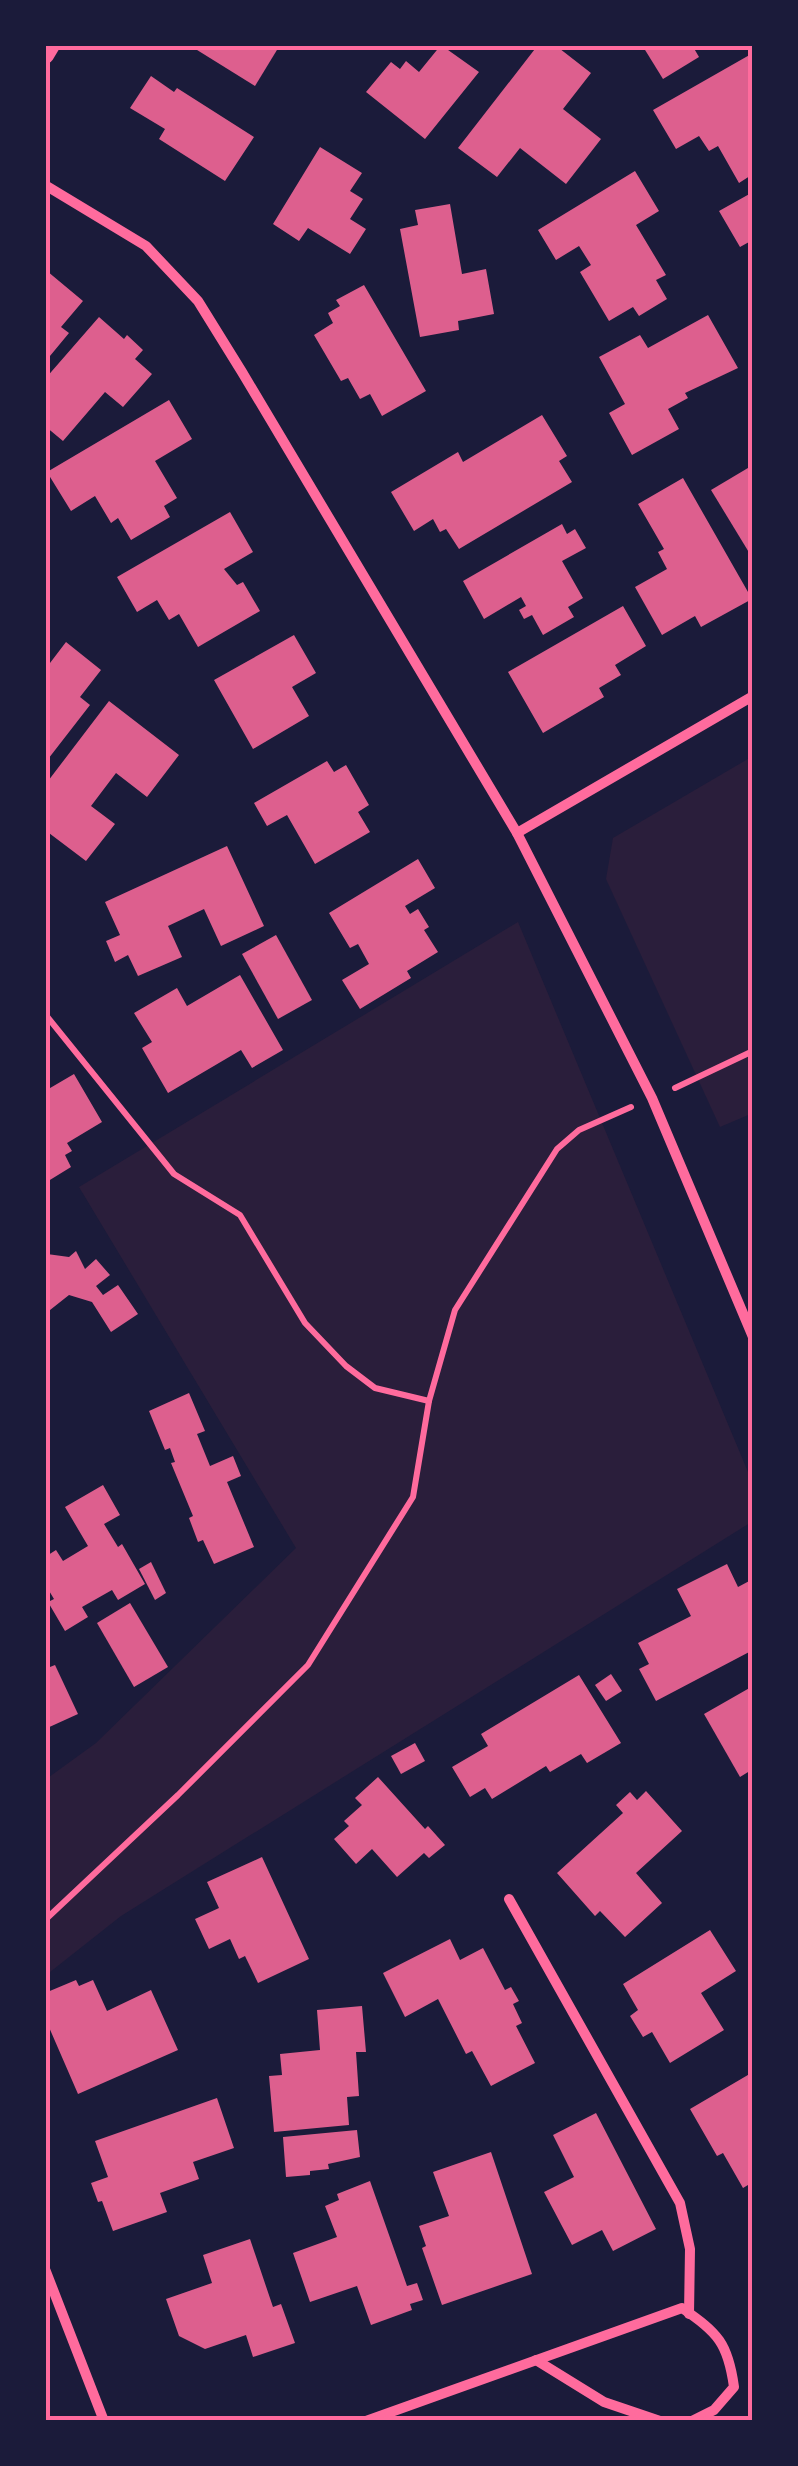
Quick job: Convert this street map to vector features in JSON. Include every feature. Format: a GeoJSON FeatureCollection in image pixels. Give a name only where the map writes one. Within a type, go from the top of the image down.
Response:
{"type":"FeatureCollection","features":[{"type":"Feature","properties":{"kind":"street"},"geometry":{"type":"LineString","coordinates":[[45,55],[52,45]]}},
{"type":"Feature","properties":{"kind":"street"},"geometry":{"type":"LineString","coordinates":[[45,185],[146,246],[198,301],[517,833],[652,1098],[753,1336]]}},
{"type":"Feature","properties":{"kind":"street"},"geometry":{"type":"LineString","coordinates":[[517,833],[753,696]]}},
{"type":"Feature","properties":{"kind":"street"},"geometry":{"type":"LineString","coordinates":[[508,1899],[680,2203],[690,2248],[690,2314]]}},
{"type":"Feature","properties":{"kind":"street"},"geometry":{"type":"LineString","coordinates":[[45,2270],[104,2421]]}},
{"type":"Feature","properties":{"kind":"street"},"geometry":{"type":"LineString","coordinates":[[366,2421],[682,2308],[720,2336],[734,2388],[714,2410],[692,2421]]}},
{"type":"Feature","properties":{"kind":"street"},"geometry":{"type":"LineString","coordinates":[[536,2360],[604,2402],[660,2421]]}},
{"type":"Feature","properties":{"kind":"path"},"geometry":{"type":"LineString","coordinates":[[45,1014],[174,1174],[240,1215],[305,1322],[346,1366],[374,1388],[430,1401]]}},
{"type":"Feature","properties":{"kind":"path"},"geometry":{"type":"LineString","coordinates":[[45,1920],[308,1666],[413,1497],[430,1401],[454,1310],[557,1148],[579,1130],[753,1051]]}},
{"type":"Feature","properties":{"kind":"shaded area"},"geometry":{"type":"Polygon","coordinates":[[[753,756],[753,1113],[720,1127],[606,879],[613,838],[753,756]]]}},
{"type":"Feature","properties":{"kind":"shaded area"},"geometry":{"type":"Polygon","coordinates":[[[518,922],[753,1484],[753,1521],[121,1916],[45,1976],[45,1780],[96,1743],[296,1548],[79,1187],[518,922]]]}},
{"type":"Feature","properties":{"kind":"building"},"geometry":{"type":"Polygon","coordinates":[[[189,45],[280,45],[255,86],[189,45]]]}},
{"type":"Feature","properties":{"kind":"building"},"geometry":{"type":"Polygon","coordinates":[[[441,45],[479,72],[425,139],[366,92],[391,62],[400,69],[406,61],[419,72],[441,45]]]}},
{"type":"Feature","properties":{"kind":"building"},"geometry":{"type":"Polygon","coordinates":[[[538,45],[555,45],[591,73],[563,109],[601,139],[566,184],[520,148],[497,177],[458,148],[538,45]]]}},
{"type":"Feature","properties":{"kind":"building"},"geometry":{"type":"Polygon","coordinates":[[[642,45],[692,45],[699,57],[663,79],[642,45]]]}},
{"type":"Feature","properties":{"kind":"building"},"geometry":{"type":"Polygon","coordinates":[[[753,53],[753,174],[739,183],[718,146],[709,151],[699,136],[676,149],[653,110],[753,53]]]}},
{"type":"Feature","properties":{"kind":"building"},"geometry":{"type":"Polygon","coordinates":[[[151,76],[254,137],[225,181],[159,139],[165,129],[130,108],[151,76]]]}},
{"type":"Feature","properties":{"kind":"building"},"geometry":{"type":"Polygon","coordinates":[[[320,147],[362,173],[350,191],[363,199],[350,219],[366,229],[350,254],[308,228],[299,241],[273,224],[320,147]]]}},
{"type":"Feature","properties":{"kind":"building"},"geometry":{"type":"Polygon","coordinates":[[[635,171],[659,211],[636,225],[666,275],[656,280],[667,299],[639,316],[633,307],[609,321],[580,272],[591,265],[579,246],[556,260],[538,230],[635,171]]]}},
{"type":"Feature","properties":{"kind":"building"},"geometry":{"type":"Polygon","coordinates":[[[753,192],[753,248],[749,242],[740,247],[719,211],[753,192]]]}},
{"type":"Feature","properties":{"kind":"building"},"geometry":{"type":"Polygon","coordinates":[[[450,204],[462,274],[486,269],[494,314],[458,321],[459,330],[420,337],[400,229],[418,225],[415,210],[450,204]]]}},
{"type":"Feature","properties":{"kind":"building"},"geometry":{"type":"Polygon","coordinates":[[[47,271],[83,301],[61,327],[69,333],[45,362],[47,271]]]}},
{"type":"Feature","properties":{"kind":"building"},"geometry":{"type":"Polygon","coordinates":[[[364,285],[426,391],[382,416],[370,394],[360,399],[348,378],[341,381],[314,335],[333,323],[328,313],[340,306],[336,300],[364,285]]]}},
{"type":"Feature","properties":{"kind":"building"},"geometry":{"type":"Polygon","coordinates":[[[708,315],[738,368],[685,393],[688,398],[668,409],[679,429],[632,455],[609,413],[625,404],[599,357],[640,335],[648,348],[708,315]]]}},
{"type":"Feature","properties":{"kind":"building"},"geometry":{"type":"Polygon","coordinates":[[[99,317],[143,350],[135,359],[152,374],[123,407],[105,392],[63,441],[45,426],[45,379],[99,317]]]}},
{"type":"Feature","properties":{"kind":"building"},"geometry":{"type":"Polygon","coordinates":[[[169,400],[192,439],[155,461],[177,498],[164,506],[170,517],[131,540],[118,518],[111,523],[95,496],[71,511],[47,472],[169,400]]]}},
{"type":"Feature","properties":{"kind":"building"},"geometry":{"type":"Polygon","coordinates":[[[542,415],[567,456],[559,461],[572,482],[459,549],[446,529],[440,532],[433,519],[414,531],[391,492],[458,452],[463,462],[542,415]]]}},
{"type":"Feature","properties":{"kind":"building"},"geometry":{"type":"Polygon","coordinates":[[[753,465],[753,559],[711,490],[753,465]]]}},
{"type":"Feature","properties":{"kind":"building"},"geometry":{"type":"Polygon","coordinates":[[[683,478],[752,599],[701,627],[695,616],[662,635],[635,587],[667,569],[658,552],[664,549],[638,504],[683,478]]]}},
{"type":"Feature","properties":{"kind":"building"},"geometry":{"type":"Polygon","coordinates":[[[230,512],[253,552],[224,569],[237,585],[243,582],[260,611],[198,647],[179,614],[169,620],[157,600],[137,612],[117,577],[230,512]]]}},
{"type":"Feature","properties":{"kind":"building"},"geometry":{"type":"Polygon","coordinates":[[[562,524],[567,534],[575,529],[586,548],[562,561],[583,598],[568,607],[574,617],[543,635],[532,615],[524,619],[519,610],[526,606],[521,597],[484,619],[463,581],[562,524]]]}},
{"type":"Feature","properties":{"kind":"building"},"geometry":{"type":"Polygon","coordinates":[[[623,606],[646,646],[615,665],[621,675],[599,688],[604,697],[543,733],[508,672],[623,606]]]}},
{"type":"Feature","properties":{"kind":"building"},"geometry":{"type":"Polygon","coordinates":[[[294,635],[316,673],[292,687],[309,716],[253,749],[214,680],[294,635]]]}},
{"type":"Feature","properties":{"kind":"building"},"geometry":{"type":"Polygon","coordinates":[[[66,642],[101,670],[80,697],[90,705],[45,763],[45,663],[50,663],[66,642]]]}},
{"type":"Feature","properties":{"kind":"building"},"geometry":{"type":"Polygon","coordinates":[[[109,701],[179,755],[147,797],[116,773],[91,806],[115,824],[86,861],[45,830],[45,785],[109,701]]]}},
{"type":"Feature","properties":{"kind":"building"},"geometry":{"type":"Polygon","coordinates":[[[327,761],[334,772],[346,765],[369,805],[358,812],[370,832],[315,864],[287,815],[267,826],[254,803],[327,761]]]}},
{"type":"Feature","properties":{"kind":"building"},"geometry":{"type":"Polygon","coordinates":[[[227,846],[264,926],[221,946],[204,909],[168,926],[182,957],[138,976],[128,955],[115,962],[106,941],[120,935],[105,902],[227,846]]]}},
{"type":"Feature","properties":{"kind":"building"},"geometry":{"type":"Polygon","coordinates":[[[418,859],[435,888],[405,906],[410,914],[418,909],[429,927],[424,930],[438,952],[407,971],[411,978],[360,1009],[342,980],[369,964],[358,944],[350,948],[329,913],[418,859]]]}},
{"type":"Feature","properties":{"kind":"building"},"geometry":{"type":"Polygon","coordinates":[[[276,935],[312,1000],[278,1019],[242,954],[276,935]]]}},
{"type":"Feature","properties":{"kind":"building"},"geometry":{"type":"Polygon","coordinates":[[[240,975],[283,1050],[252,1068],[241,1050],[168,1093],[142,1048],[152,1042],[134,1013],[177,988],[187,1006],[240,975]]]}},
{"type":"Feature","properties":{"kind":"building"},"geometry":{"type":"Polygon","coordinates":[[[74,1074],[102,1122],[67,1143],[72,1151],[65,1155],[71,1167],[45,1183],[45,1091],[74,1074]]]}},
{"type":"Feature","properties":{"kind":"building"},"geometry":{"type":"Polygon","coordinates":[[[76,1251],[85,1269],[96,1259],[110,1275],[96,1286],[103,1295],[118,1285],[138,1314],[111,1332],[92,1302],[69,1295],[45,1314],[47,1254],[69,1257],[76,1251]]]}},
{"type":"Feature","properties":{"kind":"building"},"geometry":{"type":"Polygon","coordinates":[[[189,1393],[205,1431],[197,1434],[210,1466],[233,1456],[241,1476],[227,1482],[254,1547],[214,1564],[203,1540],[198,1542],[189,1518],[193,1516],[171,1463],[175,1462],[170,1448],[165,1450],[149,1411],[189,1393]]]}},
{"type":"Feature","properties":{"kind":"building"},"geometry":{"type":"Polygon","coordinates":[[[103,1485],[120,1515],[104,1524],[118,1547],[122,1544],[145,1584],[118,1600],[112,1590],[82,1607],[88,1617],[65,1631],[48,1602],[54,1599],[45,1584],[45,1557],[56,1550],[63,1561],[88,1546],[65,1507],[103,1485]]]}},
{"type":"Feature","properties":{"kind":"building"},"geometry":{"type":"Polygon","coordinates":[[[151,1562],[166,1593],[155,1600],[139,1569],[151,1562]]]}},
{"type":"Feature","properties":{"kind":"building"},"geometry":{"type":"Polygon","coordinates":[[[727,1564],[738,1587],[753,1579],[753,1650],[656,1701],[639,1669],[649,1664],[638,1643],[691,1616],[677,1589],[727,1564]]]}},
{"type":"Feature","properties":{"kind":"building"},"geometry":{"type":"Polygon","coordinates":[[[130,1603],[168,1667],[134,1687],[97,1623],[130,1603]]]}},
{"type":"Feature","properties":{"kind":"building"},"geometry":{"type":"Polygon","coordinates":[[[55,1665],[78,1714],[45,1729],[45,1669],[55,1665]]]}},
{"type":"Feature","properties":{"kind":"building"},"geometry":{"type":"Polygon","coordinates":[[[611,1674],[622,1691],[606,1701],[595,1685],[611,1674]]]}},
{"type":"Feature","properties":{"kind":"building"},"geometry":{"type":"Polygon","coordinates":[[[579,1675],[621,1743],[587,1763],[581,1754],[550,1772],[546,1766],[492,1799],[485,1788],[470,1797],[452,1767],[488,1746],[481,1734],[579,1675]]]}},
{"type":"Feature","properties":{"kind":"building"},"geometry":{"type":"Polygon","coordinates":[[[753,1686],[753,1769],[740,1777],[704,1714],[753,1686]]]}},
{"type":"Feature","properties":{"kind":"building"},"geometry":{"type":"Polygon","coordinates":[[[415,1743],[425,1761],[401,1774],[391,1756],[415,1743]]]}},
{"type":"Feature","properties":{"kind":"building"},"geometry":{"type":"Polygon","coordinates":[[[378,1777],[425,1829],[428,1826],[445,1845],[429,1858],[424,1853],[397,1877],[372,1849],[356,1864],[334,1839],[349,1826],[344,1821],[362,1805],[355,1798],[378,1777]]]}},
{"type":"Feature","properties":{"kind":"building"},"geometry":{"type":"Polygon","coordinates":[[[646,1791],[682,1831],[636,1873],[662,1903],[625,1937],[600,1911],[595,1916],[557,1873],[623,1813],[616,1805],[630,1792],[637,1800],[646,1791]]]}},
{"type":"Feature","properties":{"kind":"building"},"geometry":{"type":"Polygon","coordinates":[[[262,1857],[309,1959],[258,1983],[245,1956],[239,1959],[230,1939],[209,1949],[195,1919],[219,1908],[207,1882],[262,1857]]]}},
{"type":"Feature","properties":{"kind":"building"},"geometry":{"type":"Polygon","coordinates":[[[710,1930],[736,1971],[701,1993],[724,2030],[670,2063],[652,2032],[643,2037],[630,2016],[638,2010],[623,1984],[710,1930]]]}},
{"type":"Feature","properties":{"kind":"building"},"geometry":{"type":"Polygon","coordinates":[[[450,1939],[460,1960],[483,1948],[505,1990],[511,1987],[519,2001],[513,2004],[522,2023],[516,2026],[535,2063],[491,2086],[472,2051],[466,2054],[438,1999],[405,2017],[383,1973],[450,1939]]]}},
{"type":"Feature","properties":{"kind":"building"},"geometry":{"type":"Polygon","coordinates":[[[76,1980],[79,1986],[93,1980],[107,2011],[151,1990],[178,2050],[78,2094],[45,2018],[45,1993],[76,1980]]]}},
{"type":"Feature","properties":{"kind":"building"},"geometry":{"type":"Polygon","coordinates":[[[362,2006],[366,2052],[356,2052],[359,2096],[347,2097],[349,2125],[274,2132],[269,2076],[282,2075],[280,2054],[320,2050],[317,2010],[362,2006]]]}},
{"type":"Feature","properties":{"kind":"building"},"geometry":{"type":"Polygon","coordinates":[[[753,2072],[753,2182],[743,2188],[723,2153],[717,2156],[690,2109],[753,2072]]]}},
{"type":"Feature","properties":{"kind":"building"},"geometry":{"type":"Polygon","coordinates":[[[217,2098],[234,2148],[193,2162],[199,2179],[160,2193],[167,2212],[113,2231],[91,2183],[108,2177],[95,2141],[217,2098]]]}},
{"type":"Feature","properties":{"kind":"building"},"geometry":{"type":"Polygon","coordinates":[[[596,2113],[656,2229],[613,2251],[602,2230],[572,2245],[544,2192],[574,2177],[553,2135],[596,2113]]]}},
{"type":"Feature","properties":{"kind":"building"},"geometry":{"type":"Polygon","coordinates":[[[357,2130],[360,2157],[328,2164],[329,2169],[310,2171],[310,2175],[286,2177],[283,2137],[357,2130]]]}},
{"type":"Feature","properties":{"kind":"building"},"geometry":{"type":"Polygon","coordinates":[[[491,2152],[532,2274],[442,2305],[422,2248],[426,2246],[419,2226],[449,2216],[433,2172],[491,2152]]]}},
{"type":"Feature","properties":{"kind":"building"},"geometry":{"type":"Polygon","coordinates":[[[370,2181],[407,2286],[417,2283],[423,2300],[410,2304],[412,2310],[371,2325],[357,2286],[310,2302],[293,2253],[337,2237],[325,2206],[339,2200],[337,2194],[370,2181]]]}},
{"type":"Feature","properties":{"kind":"building"},"geometry":{"type":"Polygon","coordinates":[[[250,2239],[273,2307],[281,2304],[295,2343],[253,2357],[246,2335],[205,2349],[179,2336],[166,2299],[212,2283],[203,2255],[250,2239]]]}}]}
